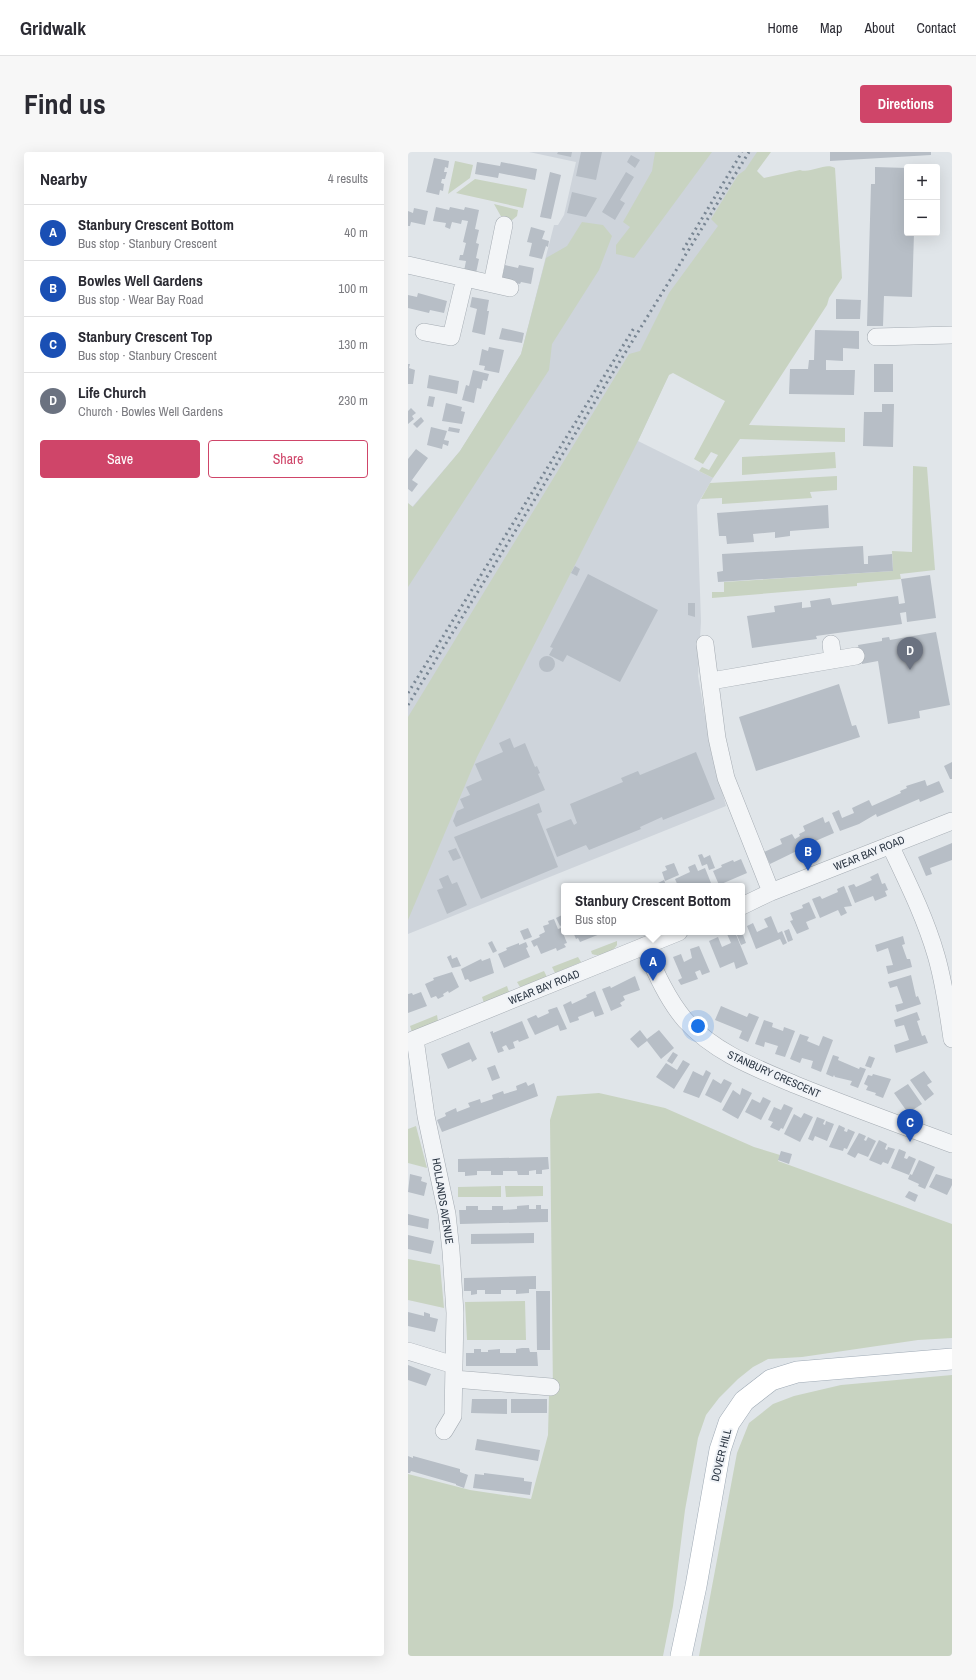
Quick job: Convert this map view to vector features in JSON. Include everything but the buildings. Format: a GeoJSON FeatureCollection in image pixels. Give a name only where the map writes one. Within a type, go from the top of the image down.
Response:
{"type":"FeatureCollection","features":[{"type":"Feature","properties":{"kind":"main road","name":"DOVER HILL"},"geometry":{"type":"LineString","coordinates":[[928,1360],[952,1355]]}},
{"type":"Feature","properties":{"kind":"main road","name":"DOVER HILL"},"geometry":{"type":"LineString","coordinates":[[681,1656],[694,1594],[720,1450],[729,1423],[744,1401],[771,1380],[798,1372],[952,1359]]}},
{"type":"Feature","properties":{"kind":"street"},"geometry":{"type":"LineString","coordinates":[[492,284],[504,225]]}},
{"type":"Feature","properties":{"kind":"street"},"geometry":{"type":"LineString","coordinates":[[408,265],[510,288]]}},
{"type":"Feature","properties":{"kind":"street"},"geometry":{"type":"LineString","coordinates":[[424,332],[451,337],[465,278]]}},
{"type":"Feature","properties":{"kind":"street"},"geometry":{"type":"LineString","coordinates":[[876,336],[952,335]]}},
{"type":"Feature","properties":{"kind":"street"},"geometry":{"type":"LineString","coordinates":[[704,644],[711,681],[717,738],[726,778],[771,892]]}},
{"type":"Feature","properties":{"kind":"street"},"geometry":{"type":"LineString","coordinates":[[711,681],[832,652],[856,656]]}},
{"type":"Feature","properties":{"kind":"street","name":"WEAR BAY ROAD"},"geometry":{"type":"LineString","coordinates":[[745,905],[771,892],[952,820]]}},
{"type":"Feature","properties":{"kind":"street"},"geometry":{"type":"LineString","coordinates":[[890,845],[922,914],[936,955],[946,997],[952,1039]]}},
{"type":"Feature","properties":{"kind":"street","name":"WEAR BAY ROAD"},"geometry":{"type":"LineString","coordinates":[[412,1040],[672,935]]}},
{"type":"Feature","properties":{"kind":"street","name":"STANBURY CRESCENT"},"geometry":{"type":"LineString","coordinates":[[644,946],[659,979],[672,1002],[685,1020],[711,1043],[734,1059],[846,1106],[952,1144]]}},
{"type":"Feature","properties":{"kind":"street","name":"HOLLANDS AVENUE"},"geometry":{"type":"LineString","coordinates":[[412,1040],[426,1116],[447,1214],[455,1313],[453,1416],[444,1431]]}},
{"type":"Feature","properties":{"kind":"street"},"geometry":{"type":"LineString","coordinates":[[408,1351],[454,1372],[552,1387]]}},
{"type":"Feature","properties":{"kind":"shaded area"},"geometry":{"type":"Polygon","coordinates":[[[529,152],[768,152],[755,171],[670,372],[638,441],[713,478],[697,505],[701,621],[698,676],[711,751],[726,806],[408,934],[408,512],[460,451],[521,354],[554,225],[558,225],[564,215],[576,162],[529,152]]]}},
{"type":"Feature","properties":{"kind":"green space"},"geometry":{"type":"Polygon","coordinates":[[[655,152],[712,152],[634,258],[616,254],[616,245],[630,227],[623,222],[652,171],[655,152]]]}},
{"type":"Feature","properties":{"kind":"green space"},"geometry":{"type":"Polygon","coordinates":[[[757,152],[771,152],[757,171],[764,178],[800,170],[809,171],[827,166],[835,168],[842,278],[829,298],[827,305],[749,425],[845,428],[845,442],[740,439],[713,478],[699,471],[702,467],[709,470],[718,455],[711,452],[703,464],[694,459],[725,401],[673,373],[669,375],[638,441],[477,757],[408,920],[408,717],[629,354],[640,351],[669,293],[718,226],[711,219],[738,175],[745,170],[757,152]]]}},
{"type":"Feature","properties":{"kind":"green space"},"geometry":{"type":"Polygon","coordinates":[[[455,161],[473,165],[470,178],[448,194],[455,161]]]}},
{"type":"Feature","properties":{"kind":"green space"},"geometry":{"type":"Polygon","coordinates":[[[475,179],[527,189],[523,208],[456,193],[475,179]]]}},
{"type":"Feature","properties":{"kind":"green space"},"geometry":{"type":"Polygon","coordinates":[[[494,204],[518,210],[517,216],[511,221],[503,220],[494,204]]]}},
{"type":"Feature","properties":{"kind":"green space"},"geometry":{"type":"Polygon","coordinates":[[[582,222],[603,225],[612,236],[599,270],[552,344],[549,370],[408,587],[408,503],[413,507],[460,451],[521,354],[546,258],[567,246],[582,222]]]}},
{"type":"Feature","properties":{"kind":"green space"},"geometry":{"type":"Polygon","coordinates":[[[835,452],[836,468],[742,475],[742,457],[835,452]]]}},
{"type":"Feature","properties":{"kind":"green space"},"geometry":{"type":"Polygon","coordinates":[[[913,466],[927,467],[935,570],[900,574],[901,579],[857,583],[857,586],[712,598],[712,592],[724,592],[724,582],[893,571],[892,551],[912,552],[913,466]]]}},
{"type":"Feature","properties":{"kind":"green space"},"geometry":{"type":"Polygon","coordinates":[[[837,476],[837,490],[810,492],[812,498],[722,504],[722,498],[701,499],[710,483],[837,476]]]}},
{"type":"Feature","properties":{"kind":"green space"},"geometry":{"type":"Polygon","coordinates":[[[617,941],[615,948],[609,952],[598,955],[592,954],[591,951],[617,941]]]}},
{"type":"Feature","properties":{"kind":"green space"},"geometry":{"type":"Polygon","coordinates":[[[578,957],[581,962],[555,973],[552,967],[578,957]]]}},
{"type":"Feature","properties":{"kind":"green space"},"geometry":{"type":"Polygon","coordinates":[[[544,971],[547,977],[520,987],[517,982],[544,971]]]}},
{"type":"Feature","properties":{"kind":"green space"},"geometry":{"type":"Polygon","coordinates":[[[507,986],[509,992],[484,1003],[482,997],[507,986]]]}},
{"type":"Feature","properties":{"kind":"green space"},"geometry":{"type":"Polygon","coordinates":[[[437,1015],[438,1021],[412,1032],[410,1026],[437,1015]]]}},
{"type":"Feature","properties":{"kind":"green space"},"geometry":{"type":"Polygon","coordinates":[[[599,1093],[665,1108],[754,1147],[780,1155],[778,1161],[952,1224],[952,1338],[918,1340],[802,1357],[768,1359],[753,1367],[738,1379],[719,1398],[706,1415],[698,1438],[685,1510],[673,1606],[663,1656],[408,1656],[408,1474],[470,1490],[531,1499],[548,1435],[549,1395],[553,1394],[550,1120],[557,1096],[599,1093]]]}},
{"type":"Feature","properties":{"kind":"green space"},"geometry":{"type":"Polygon","coordinates":[[[416,1126],[427,1168],[408,1163],[408,1129],[416,1126]]]}},
{"type":"Feature","properties":{"kind":"green space"},"geometry":{"type":"Polygon","coordinates":[[[501,1186],[501,1197],[458,1197],[458,1187],[501,1186]]]}},
{"type":"Feature","properties":{"kind":"green space"},"geometry":{"type":"Polygon","coordinates":[[[505,1186],[543,1186],[543,1196],[506,1197],[505,1186]]]}},
{"type":"Feature","properties":{"kind":"green space"},"geometry":{"type":"Polygon","coordinates":[[[408,1259],[440,1265],[444,1308],[408,1300],[408,1259]]]}},
{"type":"Feature","properties":{"kind":"green space"},"geometry":{"type":"Polygon","coordinates":[[[525,1301],[526,1340],[467,1340],[465,1302],[525,1301]]]}},
{"type":"Feature","properties":{"kind":"green space"},"geometry":{"type":"Polygon","coordinates":[[[952,1375],[952,1656],[699,1656],[737,1453],[749,1423],[773,1404],[794,1396],[841,1385],[952,1375]]]}},
{"type":"Feature","properties":{"kind":"railway"},"geometry":{"type":"LineString","coordinates":[[683,250],[742,152]]}},
{"type":"Feature","properties":{"kind":"railway"},"geometry":{"type":"LineString","coordinates":[[408,705],[749,152]]}},
{"type":"Feature","properties":{"kind":"railway"},"geometry":{"type":"LineString","coordinates":[[408,693],[634,328]]}},
{"type":"Feature","properties":{"kind":"place","name":"Life Church"},"geometry":{"type":"Point","coordinates":[910,670]}},
{"type":"Feature","properties":{"kind":"place","name":"Bowles Well Gardens"},"geometry":{"type":"Point","coordinates":[808,871]}},
{"type":"Feature","properties":{"kind":"place","name":"Stanbury Crescent Bottom"},"geometry":{"type":"Point","coordinates":[653,981]}},
{"type":"Feature","properties":{"kind":"place","name":"Stanbury Crescent Top"},"geometry":{"type":"Point","coordinates":[910,1142]}}]}
